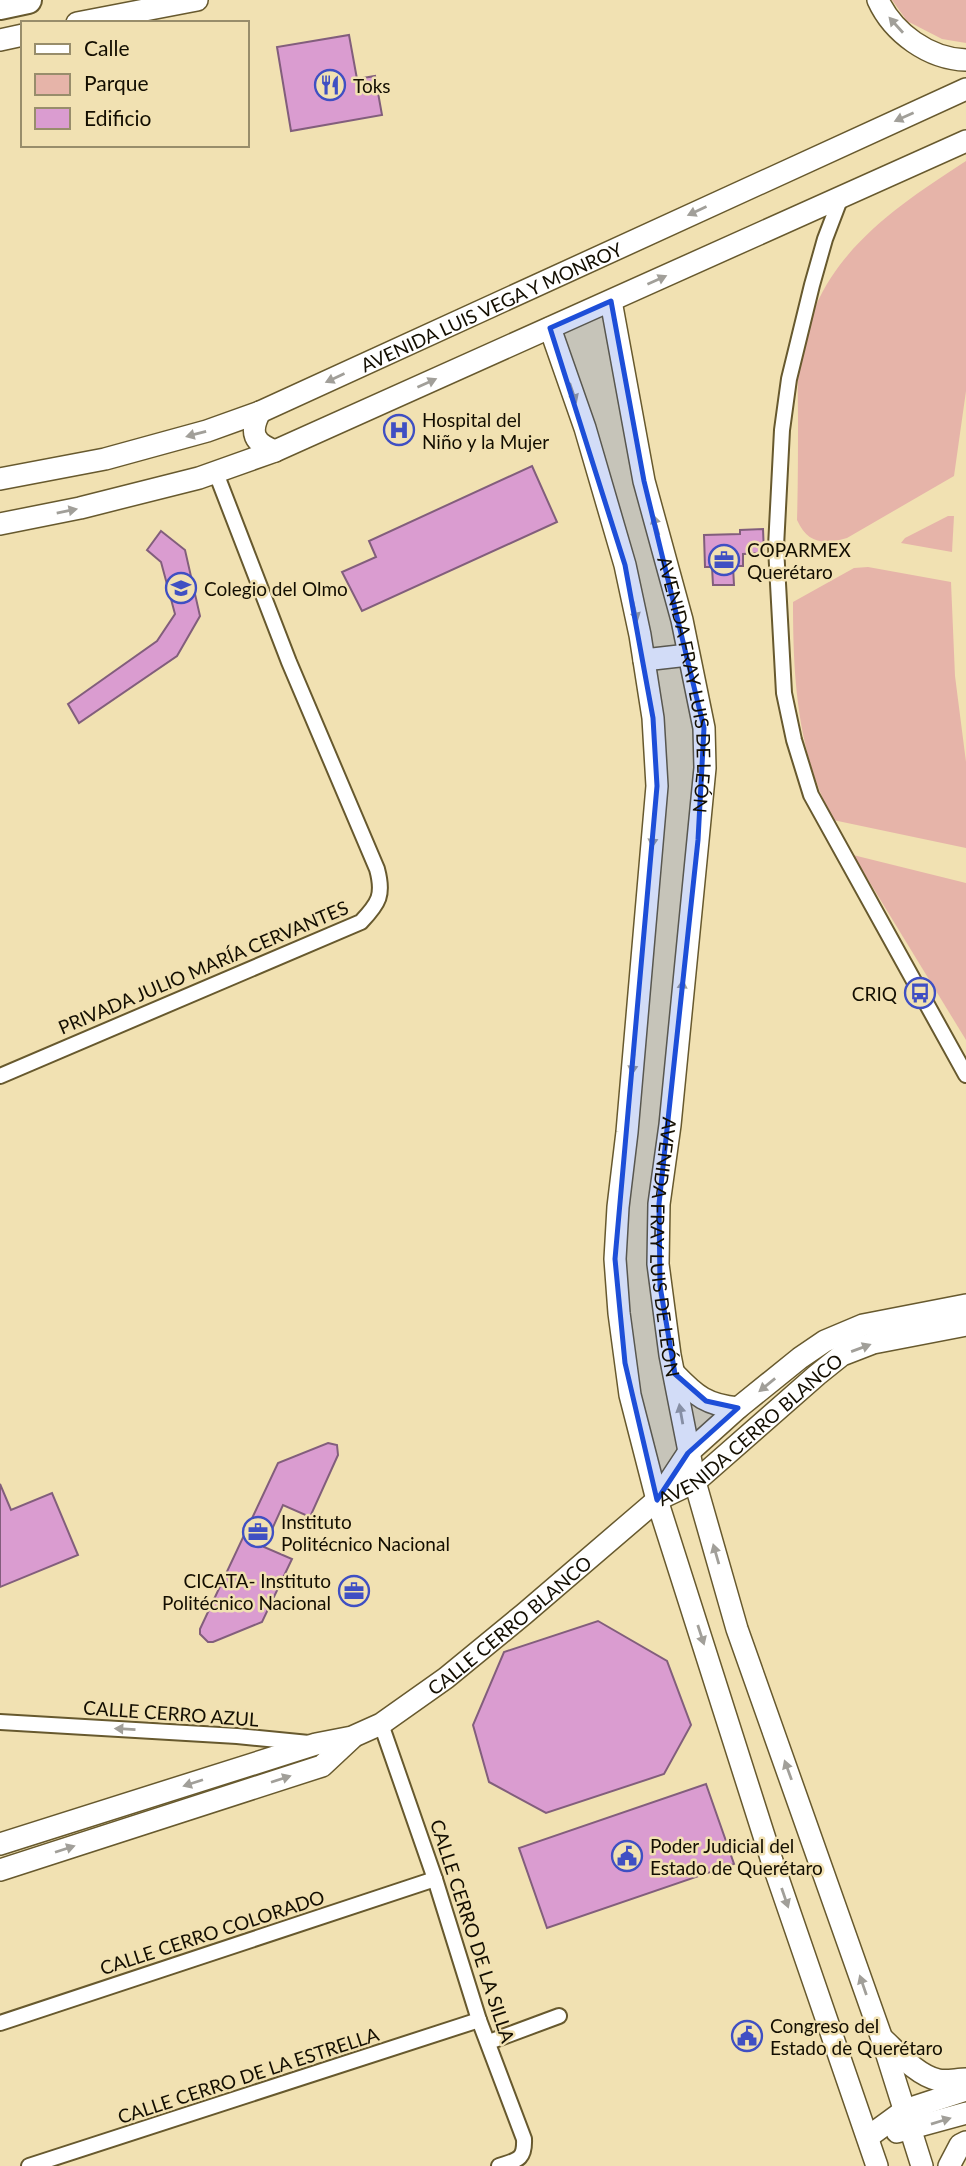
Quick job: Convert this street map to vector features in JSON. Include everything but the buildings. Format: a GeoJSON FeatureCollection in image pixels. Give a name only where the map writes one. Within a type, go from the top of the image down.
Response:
{"type":"FeatureCollection","features":[{"type":"Feature","properties":{"kind":"highway"},"geometry":{"type":"LineString","coordinates":[[0,6],[28,0]]}},
{"type":"Feature","properties":{"kind":"main road"},"geometry":{"type":"LineString","coordinates":[[87,21],[197,0]]}},
{"type":"Feature","properties":{"kind":"main road"},"geometry":{"type":"LineString","coordinates":[[878,0],[897,28],[917,45],[936,54],[966,60]]}},
{"type":"Feature","properties":{"kind":"main road"},"geometry":{"type":"LineString","coordinates":[[0,40],[21,35]]}},
{"type":"Feature","properties":{"kind":"main road","name":"AVENIDA LUIS VEGA Y MONROY"},"geometry":{"type":"LineString","coordinates":[[0,479],[105,459],[206,431],[260,412],[966,89]]}},
{"type":"Feature","properties":{"kind":"main road"},"geometry":{"type":"LineString","coordinates":[[0,524],[80,509],[216,473],[275,451],[966,141]]}},
{"type":"Feature","properties":{"kind":"main road","name":"AVENIDA FRAY LUIS DE LEÓN"},"geometry":{"type":"LineString","coordinates":[[611,301],[644,481],[682,621],[704,728],[705,768],[658,1234],[660,1286],[688,1453],[737,1629],[881,2036],[922,2166]]}},
{"type":"Feature","properties":{"kind":"main road","name":"AVENIDA FRAY LUIS DE LEÓN"},"geometry":{"type":"LineString","coordinates":[[551,328],[585,428],[625,565],[640,635],[653,718],[657,786],[615,1259],[625,1363],[636,1421],[657,1500],[772,1861],[877,2166]]}},
{"type":"Feature","properties":{"kind":"main road"},"geometry":{"type":"LineString","coordinates":[[260,412],[255,422],[256,438],[260,445],[275,451]]}},
{"type":"Feature","properties":{"kind":"main road"},"geometry":{"type":"LineString","coordinates":[[644,660],[688,654]]}},
{"type":"Feature","properties":{"kind":"main road","name":"AVENIDA CERRO BLANCO"},"geometry":{"type":"LineString","coordinates":[[657,1500],[688,1453],[800,1358],[836,1335],[863,1325],[966,1305]]}},
{"type":"Feature","properties":{"kind":"main road","name":"AVENIDA CERRO BLANCO"},"geometry":{"type":"LineString","coordinates":[[657,1500],[695,1482],[842,1355],[873,1343],[966,1325]]}},
{"type":"Feature","properties":{"kind":"main road"},"geometry":{"type":"LineString","coordinates":[[675,1374],[694,1394],[706,1401],[719,1406],[738,1408]]}},
{"type":"Feature","properties":{"kind":"main road","name":"CALLE CERRO BLANCO"},"geometry":{"type":"LineString","coordinates":[[0,1844],[316,1744],[352,1737],[381,1724],[471,1659],[657,1500]]}},
{"type":"Feature","properties":{"kind":"main road","name":"CALLE CERRO BLANCO"},"geometry":{"type":"LineString","coordinates":[[0,1870],[322,1766],[352,1737]]}},
{"type":"Feature","properties":{"kind":"main road"},"geometry":{"type":"LineString","coordinates":[[881,2036],[900,2056],[922,2073],[938,2080],[966,2079]]}},
{"type":"Feature","properties":{"kind":"main road"},"geometry":{"type":"LineString","coordinates":[[868,2137],[966,2090]]}},
{"type":"Feature","properties":{"kind":"main road"},"geometry":{"type":"LineString","coordinates":[[908,2120],[966,2113]]}},
{"type":"Feature","properties":{"kind":"main road"},"geometry":{"type":"LineString","coordinates":[[949,2166],[960,2146],[966,2142]]}},
{"type":"Feature","properties":{"kind":"street"},"geometry":{"type":"LineString","coordinates":[[841,197],[812,285],[789,379],[782,430],[776,547],[784,693],[794,740],[811,795],[966,1075]]}},
{"type":"Feature","properties":{"kind":"street","name":"PRIVADA JULIO MARÍA CERVANTES"},"geometry":{"type":"LineString","coordinates":[[0,1076],[360,922],[379,902],[381,885],[377,869],[289,662],[216,473]]}},
{"type":"Feature","properties":{"kind":"street","name":"CALLE CERRO AZUL"},"geometry":{"type":"LineString","coordinates":[[0,1722],[237,1736],[316,1744]]}},
{"type":"Feature","properties":{"kind":"street","name":"CALLE CERRO DE LA SILLA"},"geometry":{"type":"LineString","coordinates":[[381,1724],[435,1879],[479,2020],[524,2139],[525,2151],[519,2160],[499,2166]]}},
{"type":"Feature","properties":{"kind":"street"},"geometry":{"type":"LineString","coordinates":[[316,1744],[322,1766]]}},
{"type":"Feature","properties":{"kind":"street","name":"CALLE CERRO COLORADO"},"geometry":{"type":"LineString","coordinates":[[0,2022],[435,1879]]}},
{"type":"Feature","properties":{"kind":"street"},"geometry":{"type":"LineString","coordinates":[[489,2042],[559,2016]]}},
{"type":"Feature","properties":{"kind":"street","name":"CALLE CERRO DE LA ESTRELLA"},"geometry":{"type":"LineString","coordinates":[[29,2166],[479,2020]]}},
{"type":"Feature","properties":{"kind":"highlighted area"},"geometry":{"type":"Polygon","coordinates":[[[611,301],[644,481],[704,728],[698,840],[659,1204],[660,1286],[675,1374],[706,1401],[738,1408],[688,1453],[657,1500],[625,1363],[615,1259],[657,786],[653,718],[625,565],[550,328],[611,301]]]}},
{"type":"Feature","properties":{"kind":"green space"},"geometry":{"type":"Polygon","coordinates":[[[892,0],[966,0],[966,43],[942,39],[907,21],[892,0]]]}},
{"type":"Feature","properties":{"kind":"green space"},"geometry":{"type":"Polygon","coordinates":[[[966,161],[966,391],[954,476],[847,538],[831,542],[818,541],[806,534],[797,520],[798,376],[806,333],[818,300],[835,272],[856,246],[880,223],[966,161]]]}},
{"type":"Feature","properties":{"kind":"green space"},"geometry":{"type":"Polygon","coordinates":[[[948,516],[954,516],[952,552],[901,543],[905,538],[948,516]]]}},
{"type":"Feature","properties":{"kind":"green space"},"geometry":{"type":"Polygon","coordinates":[[[868,567],[951,582],[955,676],[966,762],[966,848],[833,820],[821,794],[812,768],[800,714],[794,658],[793,602],[854,568],[868,567]]]}},
{"type":"Feature","properties":{"kind":"green space"},"geometry":{"type":"Polygon","coordinates":[[[853,855],[966,883],[966,1040],[853,855]]]}},
{"type":"Feature","properties":{"kind":"place","name":"Toks"},"geometry":{"type":"Point","coordinates":[330,85]}},
{"type":"Feature","properties":{"kind":"place","name":"Hospital del Niño y la Mujer"},"geometry":{"type":"Point","coordinates":[399,430]}},
{"type":"Feature","properties":{"kind":"place","name":"COPARMEX Querétaro"},"geometry":{"type":"Point","coordinates":[724,560]}},
{"type":"Feature","properties":{"kind":"place","name":"Colegio del Olmo"},"geometry":{"type":"Point","coordinates":[181,588]}},
{"type":"Feature","properties":{"kind":"place","name":"CRIQ"},"geometry":{"type":"Point","coordinates":[920,993]}},
{"type":"Feature","properties":{"kind":"place","name":"Instituto Politécnico Nacional"},"geometry":{"type":"Point","coordinates":[258,1532]}},
{"type":"Feature","properties":{"kind":"place","name":"CICATA- Instituto Politécnico Nacional"},"geometry":{"type":"Point","coordinates":[354,1591]}},
{"type":"Feature","properties":{"kind":"place","name":"Poder Judicial del Estado de Querétaro"},"geometry":{"type":"Point","coordinates":[627,1856]}},
{"type":"Feature","properties":{"kind":"place","name":"Congreso del Estado de Querétaro"},"geometry":{"type":"Point","coordinates":[747,2036]}}]}
